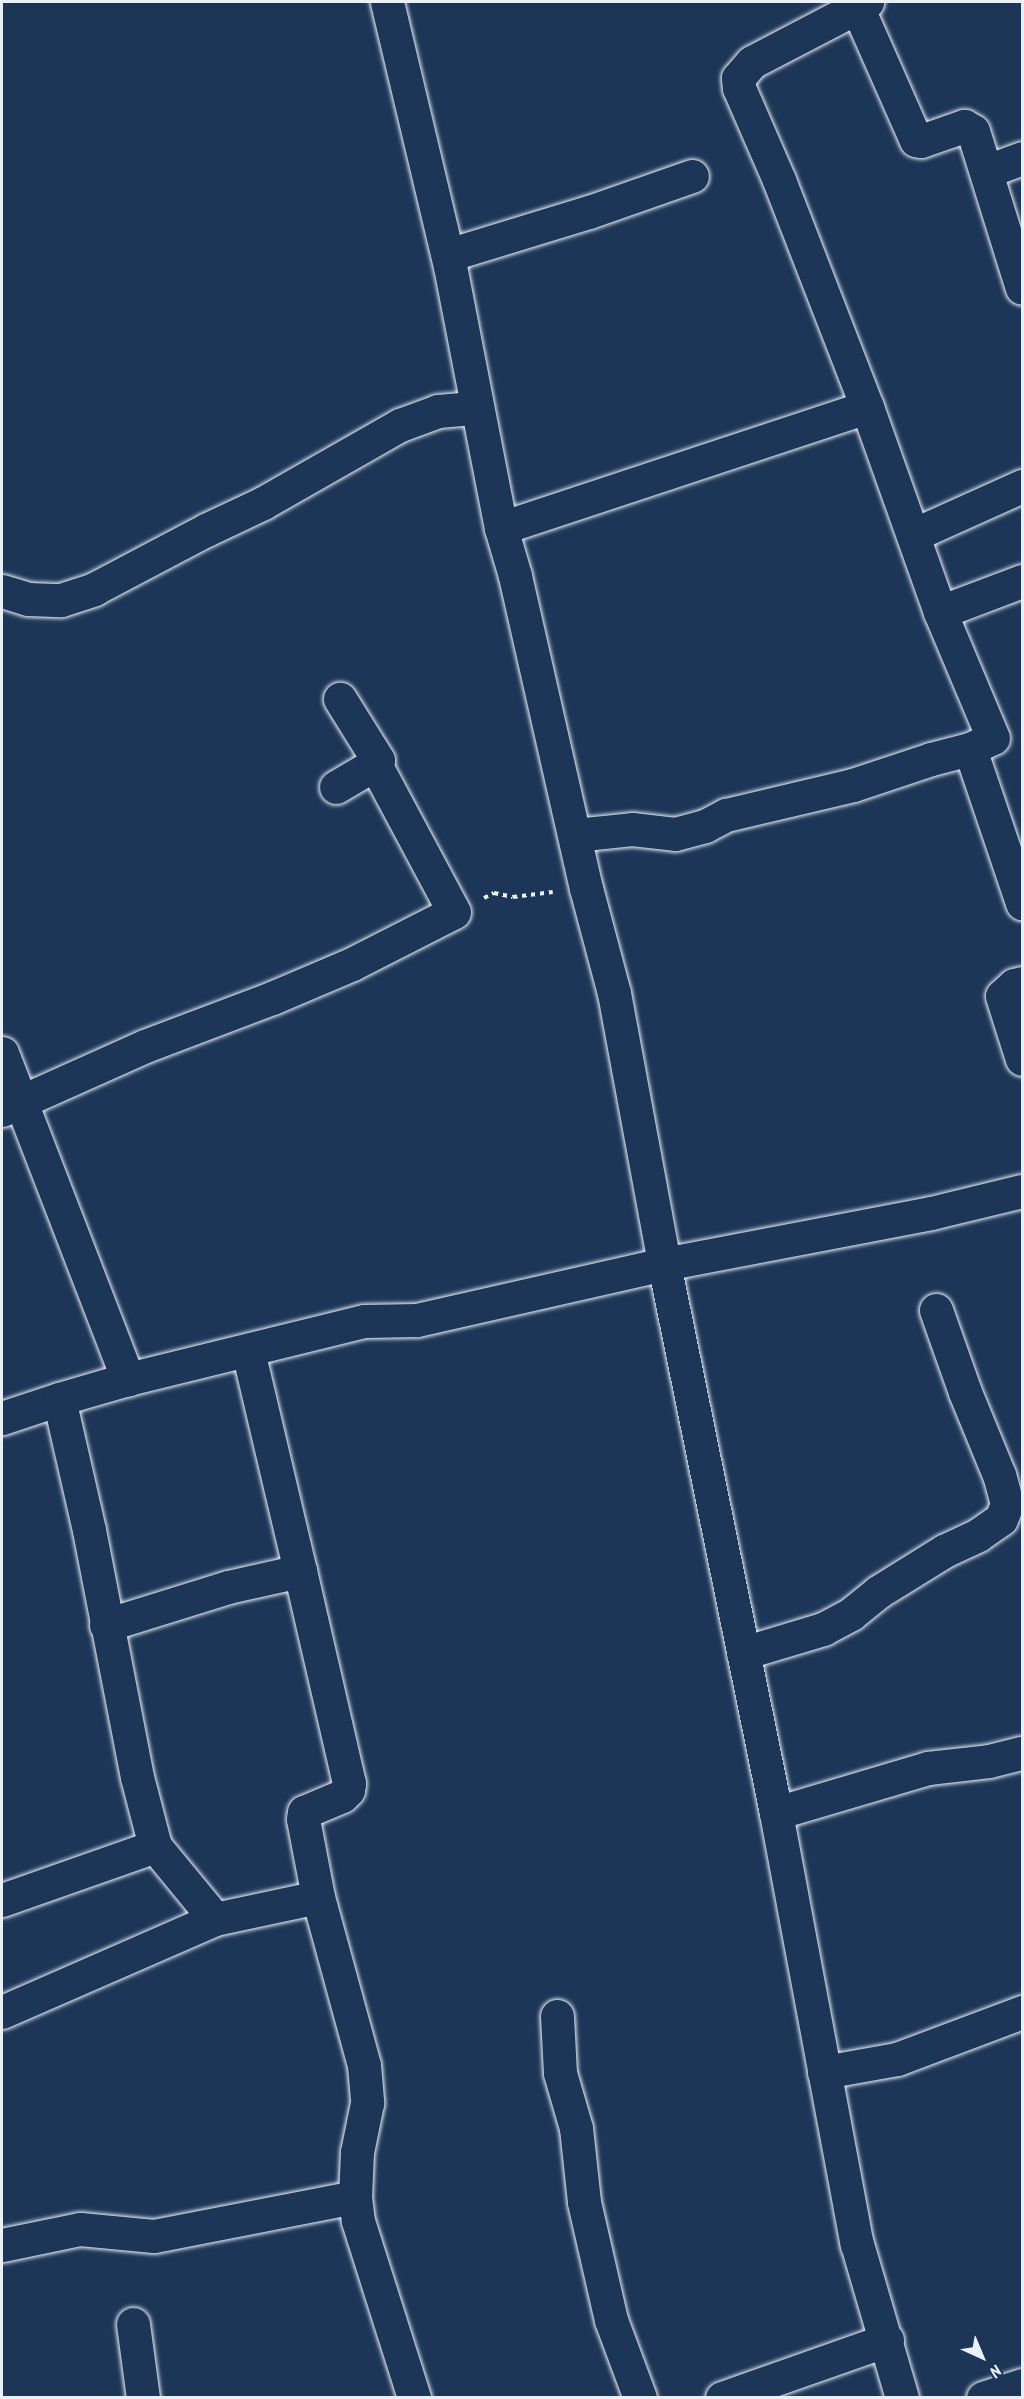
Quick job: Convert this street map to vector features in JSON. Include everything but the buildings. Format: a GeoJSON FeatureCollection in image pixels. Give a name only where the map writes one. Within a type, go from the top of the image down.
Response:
{"type":"FeatureCollection","features":[{"type":"Feature","properties":{"kind":"street"},"geometry":{"type":"LineString","coordinates":[[387,2],[448,255],[501,528],[515,576],[586,888],[614,993],[664,1263],[776,1813],[857,2244],[902,2397]]}},
{"type":"Feature","properties":{"kind":"street"},"geometry":{"type":"LineString","coordinates":[[575,835],[632,829],[675,834],[705,826],[726,815],[853,786],[931,759],[970,749],[990,742],[992,733],[940,612],[867,407],[779,180],[744,103],[738,78],[753,62],[779,46],[860,3],[916,140],[921,141],[964,126],[971,128],[987,171],[1023,288]]}},
{"type":"Feature","properties":{"kind":"street"},"geometry":{"type":"LineString","coordinates":[[987,171],[1023,158]]}},
{"type":"Feature","properties":{"kind":"street"},"geometry":{"type":"LineString","coordinates":[[448,255],[589,212],[692,176]]}},
{"type":"Feature","properties":{"kind":"street"},"geometry":{"type":"LineString","coordinates":[[501,528],[867,407]]}},
{"type":"Feature","properties":{"kind":"street"},"geometry":{"type":"LineString","coordinates":[[2,591],[28,599],[61,600],[94,590],[206,530],[263,503],[400,425],[438,411],[476,408]]}},
{"type":"Feature","properties":{"kind":"street"},"geometry":{"type":"LineString","coordinates":[[913,535],[1023,486]]}},
{"type":"Feature","properties":{"kind":"street"},"geometry":{"type":"LineString","coordinates":[[940,612],[1023,581]]}},
{"type":"Feature","properties":{"kind":"street"},"geometry":{"type":"LineString","coordinates":[[336,787],[378,760],[340,699]]}},
{"type":"Feature","properties":{"kind":"street"},"geometry":{"type":"LineString","coordinates":[[970,749],[1011,830],[1023,903]]}},
{"type":"Feature","properties":{"kind":"street"},"geometry":{"type":"LineString","coordinates":[[12,1106],[145,1046],[272,998],[352,964],[454,912],[375,764]]}},
{"type":"Feature","properties":{"kind":"street"},"geometry":{"type":"LineString","coordinates":[[1023,983],[1014,985],[1002,996],[1023,1059]]}},
{"type":"Feature","properties":{"kind":"street"},"geometry":{"type":"LineString","coordinates":[[2,1053],[12,1106],[128,1379]]}},
{"type":"Feature","properties":{"kind":"street"},"geometry":{"type":"LineString","coordinates":[[2,1418],[128,1379],[364,1321],[417,1320],[664,1263],[931,1213],[1023,1191]]}},
{"type":"Feature","properties":{"kind":"street"},"geometry":{"type":"LineString","coordinates":[[743,1653],[823,1629],[852,1614],[878,1592],[944,1551],[978,1535],[1001,1519],[1013,1487],[936,1310]]}},
{"type":"Feature","properties":{"kind":"street"},"geometry":{"type":"LineString","coordinates":[[248,1351],[349,1783],[348,1790],[342,1796],[304,1812],[303,1820],[318,1898],[364,2065],[367,2103],[357,2152],[355,2197],[364,2242],[414,2397]]}},
{"type":"Feature","properties":{"kind":"street"},"geometry":{"type":"LineString","coordinates":[[59,1399],[89,1530],[136,1778],[155,1846],[215,1919]]}},
{"type":"Feature","properties":{"kind":"street"},"geometry":{"type":"LineString","coordinates":[[106,1625],[228,1587],[300,1571]]}},
{"type":"Feature","properties":{"kind":"street"},"geometry":{"type":"LineString","coordinates":[[776,1813],[928,1768],[989,1761],[1023,1754]]}},
{"type":"Feature","properties":{"kind":"street"},"geometry":{"type":"LineString","coordinates":[[2,1900],[155,1846]]}},
{"type":"Feature","properties":{"kind":"street"},"geometry":{"type":"LineString","coordinates":[[2,2012],[215,1919],[318,1898]]}},
{"type":"Feature","properties":{"kind":"street"},"geometry":{"type":"LineString","coordinates":[[824,2072],[897,2059],[1023,2012]]}},
{"type":"Feature","properties":{"kind":"street"},"geometry":{"type":"LineString","coordinates":[[557,2016],[560,2073],[576,2128],[584,2202],[610,2320],[640,2397]]}},
{"type":"Feature","properties":{"kind":"street"},"geometry":{"type":"LineString","coordinates":[[2,2245],[80,2229],[154,2236],[355,2197]]}},
{"type":"Feature","properties":{"kind":"street"},"geometry":{"type":"LineString","coordinates":[[133,2324],[143,2397]]}},
{"type":"Feature","properties":{"kind":"street"},"geometry":{"type":"LineString","coordinates":[[722,2397],[886,2340]]}},
{"type":"Feature","properties":{"kind":"street"},"geometry":{"type":"LineString","coordinates":[[983,2397],[1023,2385]]}},
{"type":"Feature","properties":{"kind":"path"},"geometry":{"type":"LineString","coordinates":[[454,912],[495,893],[513,897],[586,888]]}}]}
